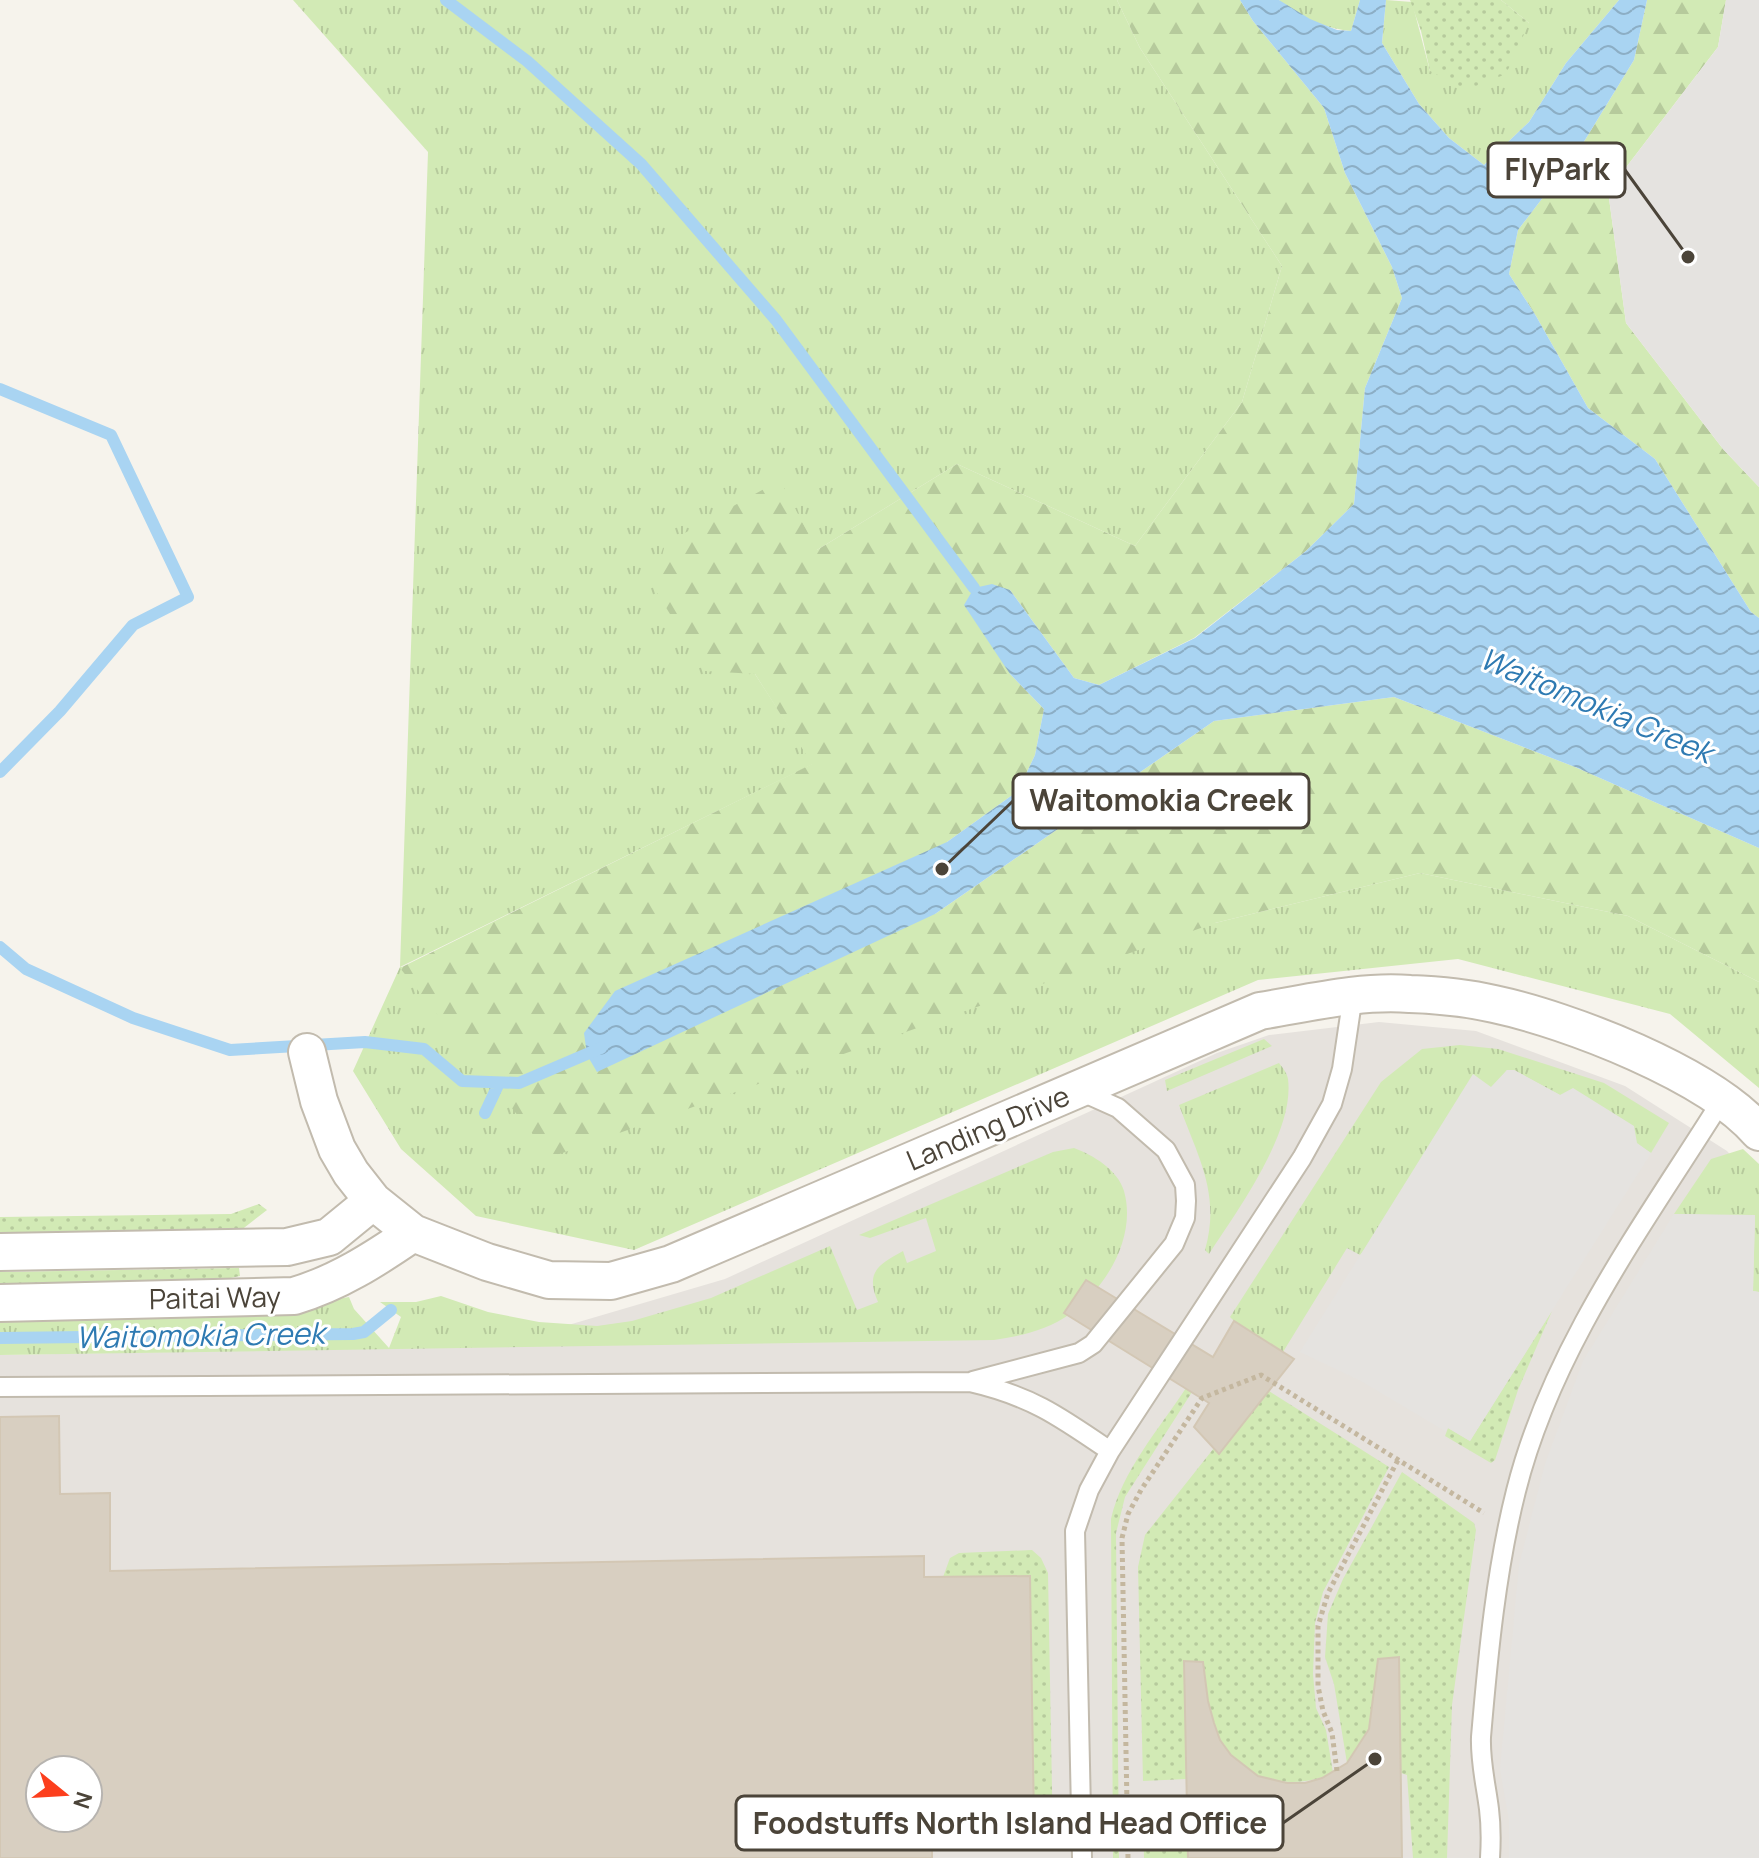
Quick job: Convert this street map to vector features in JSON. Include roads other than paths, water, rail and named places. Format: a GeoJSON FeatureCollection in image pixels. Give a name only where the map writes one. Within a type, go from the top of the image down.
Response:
{"type":"FeatureCollection","features":[{"type":"Feature","properties":{"kind":"street","name":"Landing Drive"},"geometry":{"type":"LineString","coordinates":[[307,1052],[319,1101],[337,1149],[373,1201],[413,1233],[487,1262],[549,1280],[611,1281],[671,1264],[1260,1011],[1353,995],[1408,993],[1494,1004],[1580,1029],[1679,1072],[1722,1100],[1759,1132]]}},
{"type":"Feature","properties":{"kind":"street","name":"Paitai Way"},"geometry":{"type":"LineString","coordinates":[[0,1252],[287,1247],[329,1237],[373,1201]]}},
{"type":"Feature","properties":{"kind":"street","name":"Paitai Way"},"geometry":{"type":"LineString","coordinates":[[0,1303],[294,1296],[320,1288],[368,1264],[413,1233]]}},
{"type":"Feature","properties":{"kind":"lane"},"geometry":{"type":"LineString","coordinates":[[1082,1858],[1075,1531],[1089,1490],[1110,1451],[1302,1158],[1332,1104],[1342,1069],[1353,995]]}},
{"type":"Feature","properties":{"kind":"lane"},"geometry":{"type":"LineString","coordinates":[[970,1382],[1079,1353],[1093,1344],[1174,1244],[1185,1218],[1185,1185],[1166,1150],[1118,1108],[1076,1090]]}},
{"type":"Feature","properties":{"kind":"lane"},"geometry":{"type":"LineString","coordinates":[[1490,1858],[1489,1809],[1482,1771],[1481,1739],[1501,1564],[1517,1489],[1532,1442],[1577,1336],[1624,1254],[1722,1100]]}},
{"type":"Feature","properties":{"kind":"lane"},"geometry":{"type":"LineString","coordinates":[[0,1387],[970,1382],[1002,1389],[1033,1401],[1110,1451]]}},
{"type":"Feature","properties":{"kind":"water"},"geometry":{"type":"Polygon","coordinates":[[[1240,0],[1279,0],[1310,19],[1337,30],[1351,31],[1360,0],[1386,0],[1382,43],[1419,104],[1449,138],[1484,165],[1529,122],[1566,63],[1619,0],[1647,0],[1634,60],[1577,153],[1518,230],[1509,274],[1588,408],[1655,459],[1751,612],[1759,618],[1759,848],[1575,767],[1394,697],[1214,721],[935,914],[597,1072],[587,1055],[584,1033],[615,991],[947,842],[1018,791],[1035,755],[1044,709],[1010,674],[964,605],[974,588],[992,584],[1010,590],[1074,678],[1099,685],[1195,638],[1306,551],[1354,504],[1365,388],[1402,298],[1392,267],[1345,173],[1324,108],[1253,21],[1240,0]]]}},
{"type":"Feature","properties":{"kind":"waterway"},"geometry":{"type":"LineString","coordinates":[[446,0],[527,61],[641,164],[776,320],[974,588]]}},
{"type":"Feature","properties":{"kind":"waterway"},"geometry":{"type":"LineString","coordinates":[[0,389],[111,435],[188,597],[133,625],[60,711],[0,772]]}},
{"type":"Feature","properties":{"kind":"waterway","name":"Waitomokia Creek"},"geometry":{"type":"LineString","coordinates":[[0,947],[26,969],[133,1018],[230,1050],[365,1042],[424,1049],[462,1081],[519,1083],[601,1048]]}},
{"type":"Feature","properties":{"kind":"waterway","name":"Waitomokia Creek"},"geometry":{"type":"LineString","coordinates":[[485,1113],[499,1083]]}},
{"type":"Feature","properties":{"kind":"waterway","name":"Waitomokia Creek"},"geometry":{"type":"LineString","coordinates":[[0,1338],[353,1334],[364,1332],[391,1310]]}},
{"type":"Feature","properties":{"kind":"place","name":"FlyPark"},"geometry":{"type":"Point","coordinates":[1688,257]}},
{"type":"Feature","properties":{"kind":"place","name":"Waitomokia Creek"},"geometry":{"type":"Point","coordinates":[942,869]}},
{"type":"Feature","properties":{"kind":"place","name":"Foodstuffs North Island Head Office"},"geometry":{"type":"Point","coordinates":[1375,1759]}}]}
